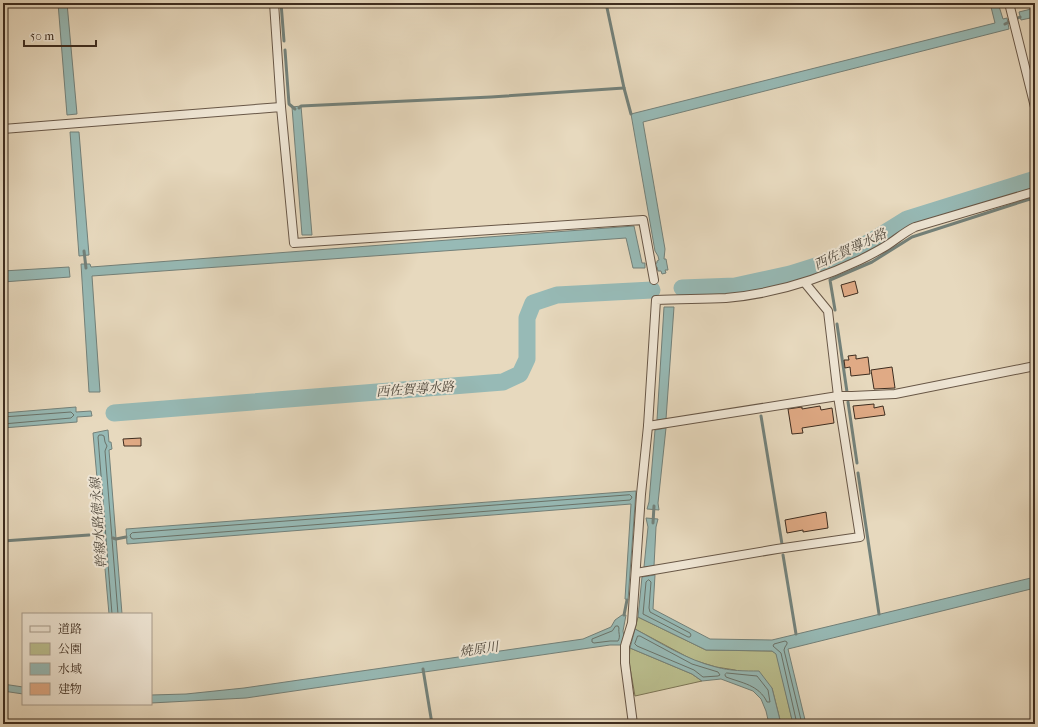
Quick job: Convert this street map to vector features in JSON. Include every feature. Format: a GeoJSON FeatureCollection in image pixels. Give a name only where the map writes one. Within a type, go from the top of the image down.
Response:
{"type":"FeatureCollection","features":[{"type":"Feature","properties":{"kind":"street"},"geometry":{"type":"LineString","coordinates":[[274,3],[294,243],[643,220],[654,280]]}},
{"type":"Feature","properties":{"kind":"street"},"geometry":{"type":"LineString","coordinates":[[1009,3],[1035,107]]}},
{"type":"Feature","properties":{"kind":"street"},"geometry":{"type":"LineString","coordinates":[[3,130],[282,108]]}},
{"type":"Feature","properties":{"kind":"street"},"geometry":{"type":"LineString","coordinates":[[633,724],[625,663],[626,642],[632,623],[641,494],[656,425],[656,300],[727,298],[754,294],[805,282],[828,274],[861,259],[915,227],[1030,193],[1035,195]]}},
{"type":"Feature","properties":{"kind":"street"},"geometry":{"type":"LineString","coordinates":[[636,573],[777,549],[860,537],[838,396],[828,312],[805,282]]}},
{"type":"Feature","properties":{"kind":"street"},"geometry":{"type":"LineString","coordinates":[[656,425],[838,396],[895,394],[1035,366]]}},
{"type":"Feature","properties":{"kind":"green space"},"geometry":{"type":"Polygon","coordinates":[[[638,617],[706,650],[772,651],[777,654],[793,724],[781,724],[772,688],[735,670],[716,667],[693,660],[635,629],[638,617]]]}},
{"type":"Feature","properties":{"kind":"green space"},"geometry":{"type":"Polygon","coordinates":[[[630,648],[692,674],[702,681],[635,696],[629,662],[630,648]]]}},
{"type":"Feature","properties":{"kind":"water"},"geometry":{"type":"Polygon","coordinates":[[[58,3],[67,3],[77,114],[67,115],[58,3]]]}},
{"type":"Feature","properties":{"kind":"water"},"geometry":{"type":"Polygon","coordinates":[[[990,3],[998,3],[1003,19],[1007,18],[1009,29],[643,122],[665,249],[664,259],[666,259],[668,270],[665,270],[666,273],[662,274],[661,271],[658,271],[657,267],[654,267],[653,264],[657,263],[659,260],[655,251],[631,114],[995,23],[990,3]]]}},
{"type":"Feature","properties":{"kind":"water"},"geometry":{"type":"Polygon","coordinates":[[[1035,8],[1035,17],[1021,20],[1019,12],[1035,8]]]}},
{"type":"Feature","properties":{"kind":"water"},"geometry":{"type":"Polygon","coordinates":[[[301,106],[312,235],[302,235],[292,107],[301,106]]]}},
{"type":"Feature","properties":{"kind":"water"},"geometry":{"type":"Polygon","coordinates":[[[70,132],[79,132],[89,255],[79,256],[70,132]]]}},
{"type":"Feature","properties":{"kind":"water"},"geometry":{"type":"Polygon","coordinates":[[[634,226],[642,263],[645,263],[645,268],[633,268],[626,238],[92,276],[100,392],[89,392],[81,264],[90,264],[91,267],[634,226]]]}},
{"type":"Feature","properties":{"kind":"water"},"geometry":{"type":"Polygon","coordinates":[[[69,267],[70,277],[3,282],[3,271],[69,267]]]}},
{"type":"Feature","properties":{"kind":"water"},"geometry":{"type":"Polygon","coordinates":[[[664,307],[674,307],[666,419],[657,420],[664,307]]]}},
{"type":"Feature","properties":{"kind":"water"},"geometry":{"type":"Polygon","coordinates":[[[76,407],[76,412],[91,411],[92,416],[77,417],[77,422],[3,428],[3,413],[76,407]]]}},
{"type":"Feature","properties":{"kind":"water"},"geometry":{"type":"Polygon","coordinates":[[[666,428],[658,503],[659,510],[647,509],[649,502],[655,430],[666,428]]]}},
{"type":"Feature","properties":{"kind":"water"},"geometry":{"type":"Polygon","coordinates":[[[108,430],[109,442],[111,442],[112,449],[109,450],[122,613],[109,613],[93,433],[108,430]]]}},
{"type":"Feature","properties":{"kind":"water"},"geometry":{"type":"Polygon","coordinates":[[[636,491],[628,600],[625,599],[631,504],[127,544],[126,529],[636,491]]]}},
{"type":"Feature","properties":{"kind":"water"},"geometry":{"type":"Polygon","coordinates":[[[646,518],[658,519],[656,527],[654,566],[644,567],[648,527],[646,518]]]}},
{"type":"Feature","properties":{"kind":"water"},"geometry":{"type":"Polygon","coordinates":[[[655,575],[653,609],[710,639],[772,640],[1035,577],[1035,588],[788,649],[806,724],[793,724],[776,654],[772,651],[706,650],[638,617],[642,577],[655,575]]]}},
{"type":"Feature","properties":{"kind":"water"},"geometry":{"type":"Polygon","coordinates":[[[622,615],[626,615],[622,645],[610,645],[246,698],[152,703],[152,695],[186,694],[244,688],[583,639],[611,627],[615,620],[622,615]]]}},
{"type":"Feature","properties":{"kind":"water"},"geometry":{"type":"Polygon","coordinates":[[[635,629],[674,651],[705,664],[727,669],[759,671],[772,688],[781,724],[769,724],[761,699],[753,691],[721,679],[702,681],[692,674],[630,648],[635,629]]]}},
{"type":"Feature","properties":{"kind":"water"},"geometry":{"type":"Polygon","coordinates":[[[3,684],[22,687],[22,694],[3,691],[3,684]]]}},
{"type":"Feature","properties":{"kind":"building"},"geometry":{"type":"Polygon","coordinates":[[[855,281],[858,293],[844,297],[841,285],[855,281]]]}},
{"type":"Feature","properties":{"kind":"building"},"geometry":{"type":"Polygon","coordinates":[[[856,355],[856,359],[868,357],[870,374],[851,376],[850,367],[845,368],[844,360],[849,360],[848,356],[856,355]]]}},
{"type":"Feature","properties":{"kind":"building"},"geometry":{"type":"Polygon","coordinates":[[[892,367],[895,388],[874,389],[871,370],[892,367]]]}},
{"type":"Feature","properties":{"kind":"building"},"geometry":{"type":"Polygon","coordinates":[[[874,404],[874,408],[883,406],[885,415],[855,419],[853,406],[874,404]]]}},
{"type":"Feature","properties":{"kind":"building"},"geometry":{"type":"Polygon","coordinates":[[[820,406],[821,410],[832,408],[834,423],[802,428],[803,433],[792,434],[788,409],[802,407],[802,409],[820,406]]]}},
{"type":"Feature","properties":{"kind":"building"},"geometry":{"type":"Polygon","coordinates":[[[141,438],[141,446],[124,446],[123,439],[141,438]]]}},
{"type":"Feature","properties":{"kind":"building"},"geometry":{"type":"Polygon","coordinates":[[[826,512],[828,528],[787,533],[785,520],[826,512]]]}},
{"type":"Feature","properties":{"kind":"waterway"},"geometry":{"type":"LineString","coordinates":[[281,3],[284,41]]}},
{"type":"Feature","properties":{"kind":"waterway"},"geometry":{"type":"LineString","coordinates":[[606,3],[631,114]]}},
{"type":"Feature","properties":{"kind":"waterway"},"geometry":{"type":"LineString","coordinates":[[1005,24],[1020,17]]}},
{"type":"Feature","properties":{"kind":"waterway"},"geometry":{"type":"LineString","coordinates":[[285,50],[289,104],[295,109]]}},
{"type":"Feature","properties":{"kind":"waterway"},"geometry":{"type":"LineString","coordinates":[[299,108],[301,106],[491,97],[624,88]]}},
{"type":"Feature","properties":{"kind":"waterway","name":"西佐賀導水路"},"geometry":{"type":"LineString","coordinates":[[682,288],[735,286],[790,274],[825,263],[870,242],[907,219],[1035,179]]}},
{"type":"Feature","properties":{"kind":"waterway"},"geometry":{"type":"LineString","coordinates":[[835,310],[830,280],[872,262],[912,237],[1030,199],[1035,205]]}},
{"type":"Feature","properties":{"kind":"waterway"},"geometry":{"type":"LineString","coordinates":[[84,251],[86,268]]}},
{"type":"Feature","properties":{"kind":"waterway","name":"西佐賀導水路"},"geometry":{"type":"LineString","coordinates":[[114,413],[503,382],[520,374],[527,359],[527,318],[533,303],[557,295],[652,290]]}},
{"type":"Feature","properties":{"kind":"waterway"},"geometry":{"type":"LineString","coordinates":[[837,324],[847,392]]}},
{"type":"Feature","properties":{"kind":"waterway"},"geometry":{"type":"LineString","coordinates":[[848,402],[857,463]]}},
{"type":"Feature","properties":{"kind":"waterway"},"geometry":{"type":"LineString","coordinates":[[761,416],[782,544]]}},
{"type":"Feature","properties":{"kind":"waterway"},"geometry":{"type":"LineString","coordinates":[[858,473],[879,614]]}},
{"type":"Feature","properties":{"kind":"waterway"},"geometry":{"type":"LineString","coordinates":[[653,523],[654,506]]}},
{"type":"Feature","properties":{"kind":"waterway","name":"幹線水路徳永線"},"geometry":{"type":"LineString","coordinates":[[3,541],[89,535]]}},
{"type":"Feature","properties":{"kind":"waterway","name":"幹線水路徳永線"},"geometry":{"type":"LineString","coordinates":[[113,538],[116,539],[126,537]]}},
{"type":"Feature","properties":{"kind":"waterway"},"geometry":{"type":"LineString","coordinates":[[783,555],[796,634]]}},
{"type":"Feature","properties":{"kind":"waterway"},"geometry":{"type":"LineString","coordinates":[[624,615],[627,600]]}},
{"type":"Feature","properties":{"kind":"waterway"},"geometry":{"type":"LineString","coordinates":[[423,669],[432,724]]}},
{"type":"Feature","properties":{"kind":"water label","name":"焼原川"},"geometry":{"type":"Point","coordinates":[479,649]}}]}
